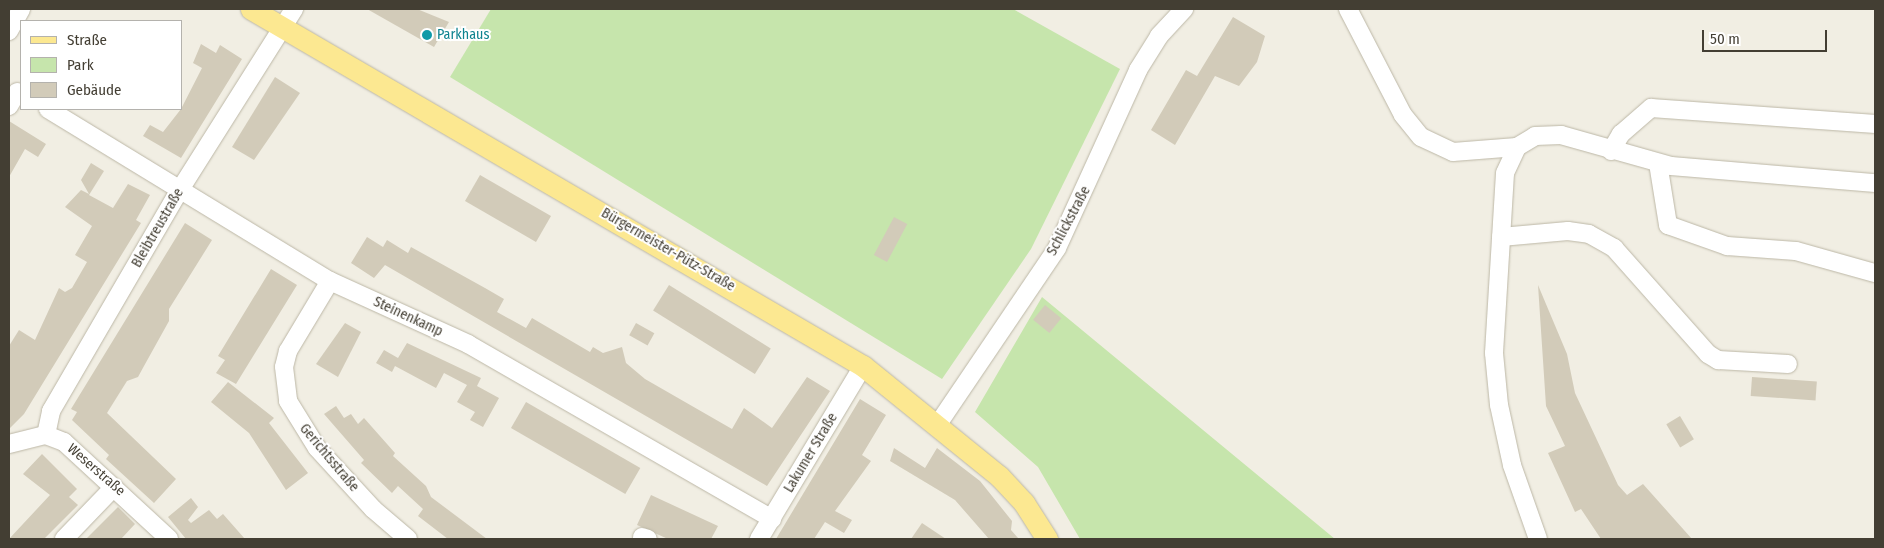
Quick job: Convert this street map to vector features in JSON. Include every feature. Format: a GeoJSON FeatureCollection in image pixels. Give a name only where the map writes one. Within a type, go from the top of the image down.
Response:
{"type":"FeatureCollection","features":[{"type":"Feature","properties":{"kind":"main road","name":"Bürgermeister-Pütz-Straße"},"geometry":{"type":"LineString","coordinates":[[251,9],[863,366],[938,424],[999,476],[1024,503],[1047,539]]}},
{"type":"Feature","properties":{"kind":"street"},"geometry":{"type":"LineString","coordinates":[[9,31],[21,9]]}},
{"type":"Feature","properties":{"kind":"street","name":"Bleibtreustraße"},"geometry":{"type":"LineString","coordinates":[[46,435],[51,411],[182,188],[285,28],[294,9]]}},
{"type":"Feature","properties":{"kind":"street","name":"Schlickstraße"},"geometry":{"type":"LineString","coordinates":[[938,424],[1057,248],[1138,70],[1159,36],[1184,9]]}},
{"type":"Feature","properties":{"kind":"street"},"geometry":{"type":"LineString","coordinates":[[1348,9],[1403,115],[1421,137],[1453,152],[1517,147],[1535,136],[1561,135],[1611,151],[1658,163],[1875,183]]}},
{"type":"Feature","properties":{"kind":"street"},"geometry":{"type":"LineString","coordinates":[[1611,151],[1621,134],[1651,108],[1732,117],[1875,124]]}},
{"type":"Feature","properties":{"kind":"street","name":"Steinenkamp"},"geometry":{"type":"LineString","coordinates":[[50,110],[182,188],[330,281],[468,344],[772,519]]}},
{"type":"Feature","properties":{"kind":"street"},"geometry":{"type":"LineString","coordinates":[[1517,147],[1505,173],[1494,353],[1498,405],[1512,465],[1538,539]]}},
{"type":"Feature","properties":{"kind":"street"},"geometry":{"type":"LineString","coordinates":[[1658,163],[1668,225],[1727,246],[1796,252],[1875,273]]}},
{"type":"Feature","properties":{"kind":"street"},"geometry":{"type":"LineString","coordinates":[[1502,237],[1568,230],[1589,234],[1614,248],[1708,354],[1718,360],[1788,364]]}},
{"type":"Feature","properties":{"kind":"street","name":"Gerichtsstraße"},"geometry":{"type":"LineString","coordinates":[[330,281],[288,351],[284,367],[288,401],[317,448],[373,509],[408,539]]}},
{"type":"Feature","properties":{"kind":"street","name":"Lakumer Straße"},"geometry":{"type":"LineString","coordinates":[[759,539],[863,366]]}},
{"type":"Feature","properties":{"kind":"street"},"geometry":{"type":"LineString","coordinates":[[9,444],[46,435]]}},
{"type":"Feature","properties":{"kind":"street","name":"Weserstraße"},"geometry":{"type":"LineString","coordinates":[[46,435],[64,442],[168,539]]}},
{"type":"Feature","properties":{"kind":"street"},"geometry":{"type":"LineString","coordinates":[[64,539],[114,487]]}},
{"type":"Feature","properties":{"kind":"green space"},"geometry":{"type":"Polygon","coordinates":[[[491,9],[1013,9],[1120,69],[1031,249],[942,379],[450,77],[491,9]]]}},
{"type":"Feature","properties":{"kind":"green space"},"geometry":{"type":"Polygon","coordinates":[[[1042,297],[1335,539],[1080,539],[1038,467],[975,412],[1042,297]]]}},
{"type":"Feature","properties":{"kind":"building","name":"Parkhaus"},"geometry":{"type":"Polygon","coordinates":[[[367,9],[417,9],[449,22],[434,47],[367,9]]]}},
{"type":"Feature","properties":{"kind":"building"},"geometry":{"type":"Polygon","coordinates":[[[1233,17],[1265,36],[1257,62],[1239,86],[1215,76],[1175,145],[1151,130],[1186,70],[1197,76],[1233,17]]]}},
{"type":"Feature","properties":{"kind":"building"},"geometry":{"type":"Polygon","coordinates":[[[201,44],[216,53],[220,45],[242,59],[181,158],[143,136],[150,125],[163,132],[182,110],[202,68],[193,63],[201,44]]]}},
{"type":"Feature","properties":{"kind":"building"},"geometry":{"type":"Polygon","coordinates":[[[275,77],[300,93],[254,160],[232,147],[275,77]]]}},
{"type":"Feature","properties":{"kind":"building"},"geometry":{"type":"Polygon","coordinates":[[[9,121],[46,144],[38,157],[25,149],[9,177],[9,121]]]}},
{"type":"Feature","properties":{"kind":"building"},"geometry":{"type":"Polygon","coordinates":[[[91,163],[104,171],[89,195],[113,208],[128,184],[150,195],[136,220],[141,223],[24,414],[9,429],[9,346],[19,330],[35,340],[59,288],[65,292],[72,288],[87,262],[75,255],[92,226],[65,207],[81,190],[89,194],[81,180],[91,163]]]}},
{"type":"Feature","properties":{"kind":"building"},"geometry":{"type":"Polygon","coordinates":[[[480,175],[551,216],[536,242],[465,201],[480,175]]]}},
{"type":"Feature","properties":{"kind":"building"},"geometry":{"type":"Polygon","coordinates":[[[894,217],[907,224],[887,262],[874,255],[894,217]]]}},
{"type":"Feature","properties":{"kind":"building"},"geometry":{"type":"Polygon","coordinates":[[[185,223],[212,240],[169,309],[169,321],[138,377],[127,381],[107,413],[176,479],[154,503],[106,459],[109,455],[72,420],[77,412],[71,409],[185,223]]]}},
{"type":"Feature","properties":{"kind":"building"},"geometry":{"type":"Polygon","coordinates":[[[367,237],[383,247],[387,240],[408,253],[411,247],[485,288],[504,299],[497,312],[526,328],[532,318],[590,352],[593,347],[603,353],[622,347],[626,363],[645,379],[732,429],[744,408],[772,428],[807,377],[830,391],[767,486],[385,265],[374,278],[351,263],[367,237]]]}},
{"type":"Feature","properties":{"kind":"building"},"geometry":{"type":"Polygon","coordinates":[[[271,269],[297,285],[236,384],[216,373],[225,360],[218,356],[271,269]]]}},
{"type":"Feature","properties":{"kind":"building"},"geometry":{"type":"Polygon","coordinates":[[[669,285],[771,349],[755,374],[653,310],[669,285]]]}},
{"type":"Feature","properties":{"kind":"building"},"geometry":{"type":"Polygon","coordinates":[[[1538,285],[1567,354],[1575,393],[1618,485],[1627,495],[1643,484],[1692,539],[1601,539],[1581,509],[1575,512],[1548,453],[1565,446],[1546,406],[1538,285]]]}},
{"type":"Feature","properties":{"kind":"building"},"geometry":{"type":"Polygon","coordinates":[[[1045,305],[1061,318],[1049,333],[1033,320],[1045,305]]]}},
{"type":"Feature","properties":{"kind":"building"},"geometry":{"type":"Polygon","coordinates":[[[345,323],[361,332],[338,377],[316,364],[345,323]]]}},
{"type":"Feature","properties":{"kind":"building"},"geometry":{"type":"Polygon","coordinates":[[[636,323],[654,333],[648,345],[629,335],[636,323]]]}},
{"type":"Feature","properties":{"kind":"building"},"geometry":{"type":"Polygon","coordinates":[[[407,343],[481,378],[477,386],[499,398],[483,427],[470,420],[475,412],[457,402],[467,385],[444,373],[436,388],[395,366],[392,372],[376,363],[384,350],[398,358],[407,343]]]}},
{"type":"Feature","properties":{"kind":"building"},"geometry":{"type":"Polygon","coordinates":[[[1752,377],[1817,382],[1816,400],[1751,396],[1752,377]]]}},
{"type":"Feature","properties":{"kind":"building"},"geometry":{"type":"Polygon","coordinates":[[[228,382],[274,418],[269,423],[308,473],[286,490],[249,433],[211,402],[228,382]]]}},
{"type":"Feature","properties":{"kind":"building"},"geometry":{"type":"Polygon","coordinates":[[[860,399],[886,415],[862,455],[871,461],[835,511],[852,520],[844,533],[825,522],[814,539],[776,539],[860,399]]]}},
{"type":"Feature","properties":{"kind":"building"},"geometry":{"type":"Polygon","coordinates":[[[526,402],[640,468],[625,494],[511,428],[526,402]]]}},
{"type":"Feature","properties":{"kind":"building"},"geometry":{"type":"Polygon","coordinates":[[[336,406],[344,418],[351,414],[358,424],[364,418],[395,453],[393,456],[426,486],[431,497],[487,539],[448,539],[418,516],[423,509],[398,486],[392,493],[361,463],[364,460],[324,414],[336,406]]]}},
{"type":"Feature","properties":{"kind":"building"},"geometry":{"type":"Polygon","coordinates":[[[1680,416],[1694,439],[1680,447],[1666,424],[1680,416]]]}},
{"type":"Feature","properties":{"kind":"building"},"geometry":{"type":"Polygon","coordinates":[[[894,448],[925,468],[937,448],[980,481],[1012,521],[1011,530],[1019,539],[989,539],[955,500],[890,461],[894,448]]]}},
{"type":"Feature","properties":{"kind":"building"},"geometry":{"type":"Polygon","coordinates":[[[42,454],[77,489],[69,497],[78,505],[44,539],[9,539],[50,495],[23,474],[42,454]]]}},
{"type":"Feature","properties":{"kind":"building"},"geometry":{"type":"Polygon","coordinates":[[[651,495],[718,526],[711,539],[668,539],[637,525],[651,495]]]}},
{"type":"Feature","properties":{"kind":"building"},"geometry":{"type":"Polygon","coordinates":[[[191,498],[198,507],[188,520],[191,523],[209,510],[217,519],[223,514],[245,539],[186,539],[168,517],[191,498]]]}},
{"type":"Feature","properties":{"kind":"building"},"geometry":{"type":"Polygon","coordinates":[[[118,507],[135,524],[121,539],[86,539],[118,507]]]}},
{"type":"Feature","properties":{"kind":"building"},"geometry":{"type":"Polygon","coordinates":[[[922,523],[946,539],[911,539],[922,523]]]}},
{"type":"Feature","properties":{"kind":"place","name":"Parkhaus"},"geometry":{"type":"Point","coordinates":[427,35]}}]}
